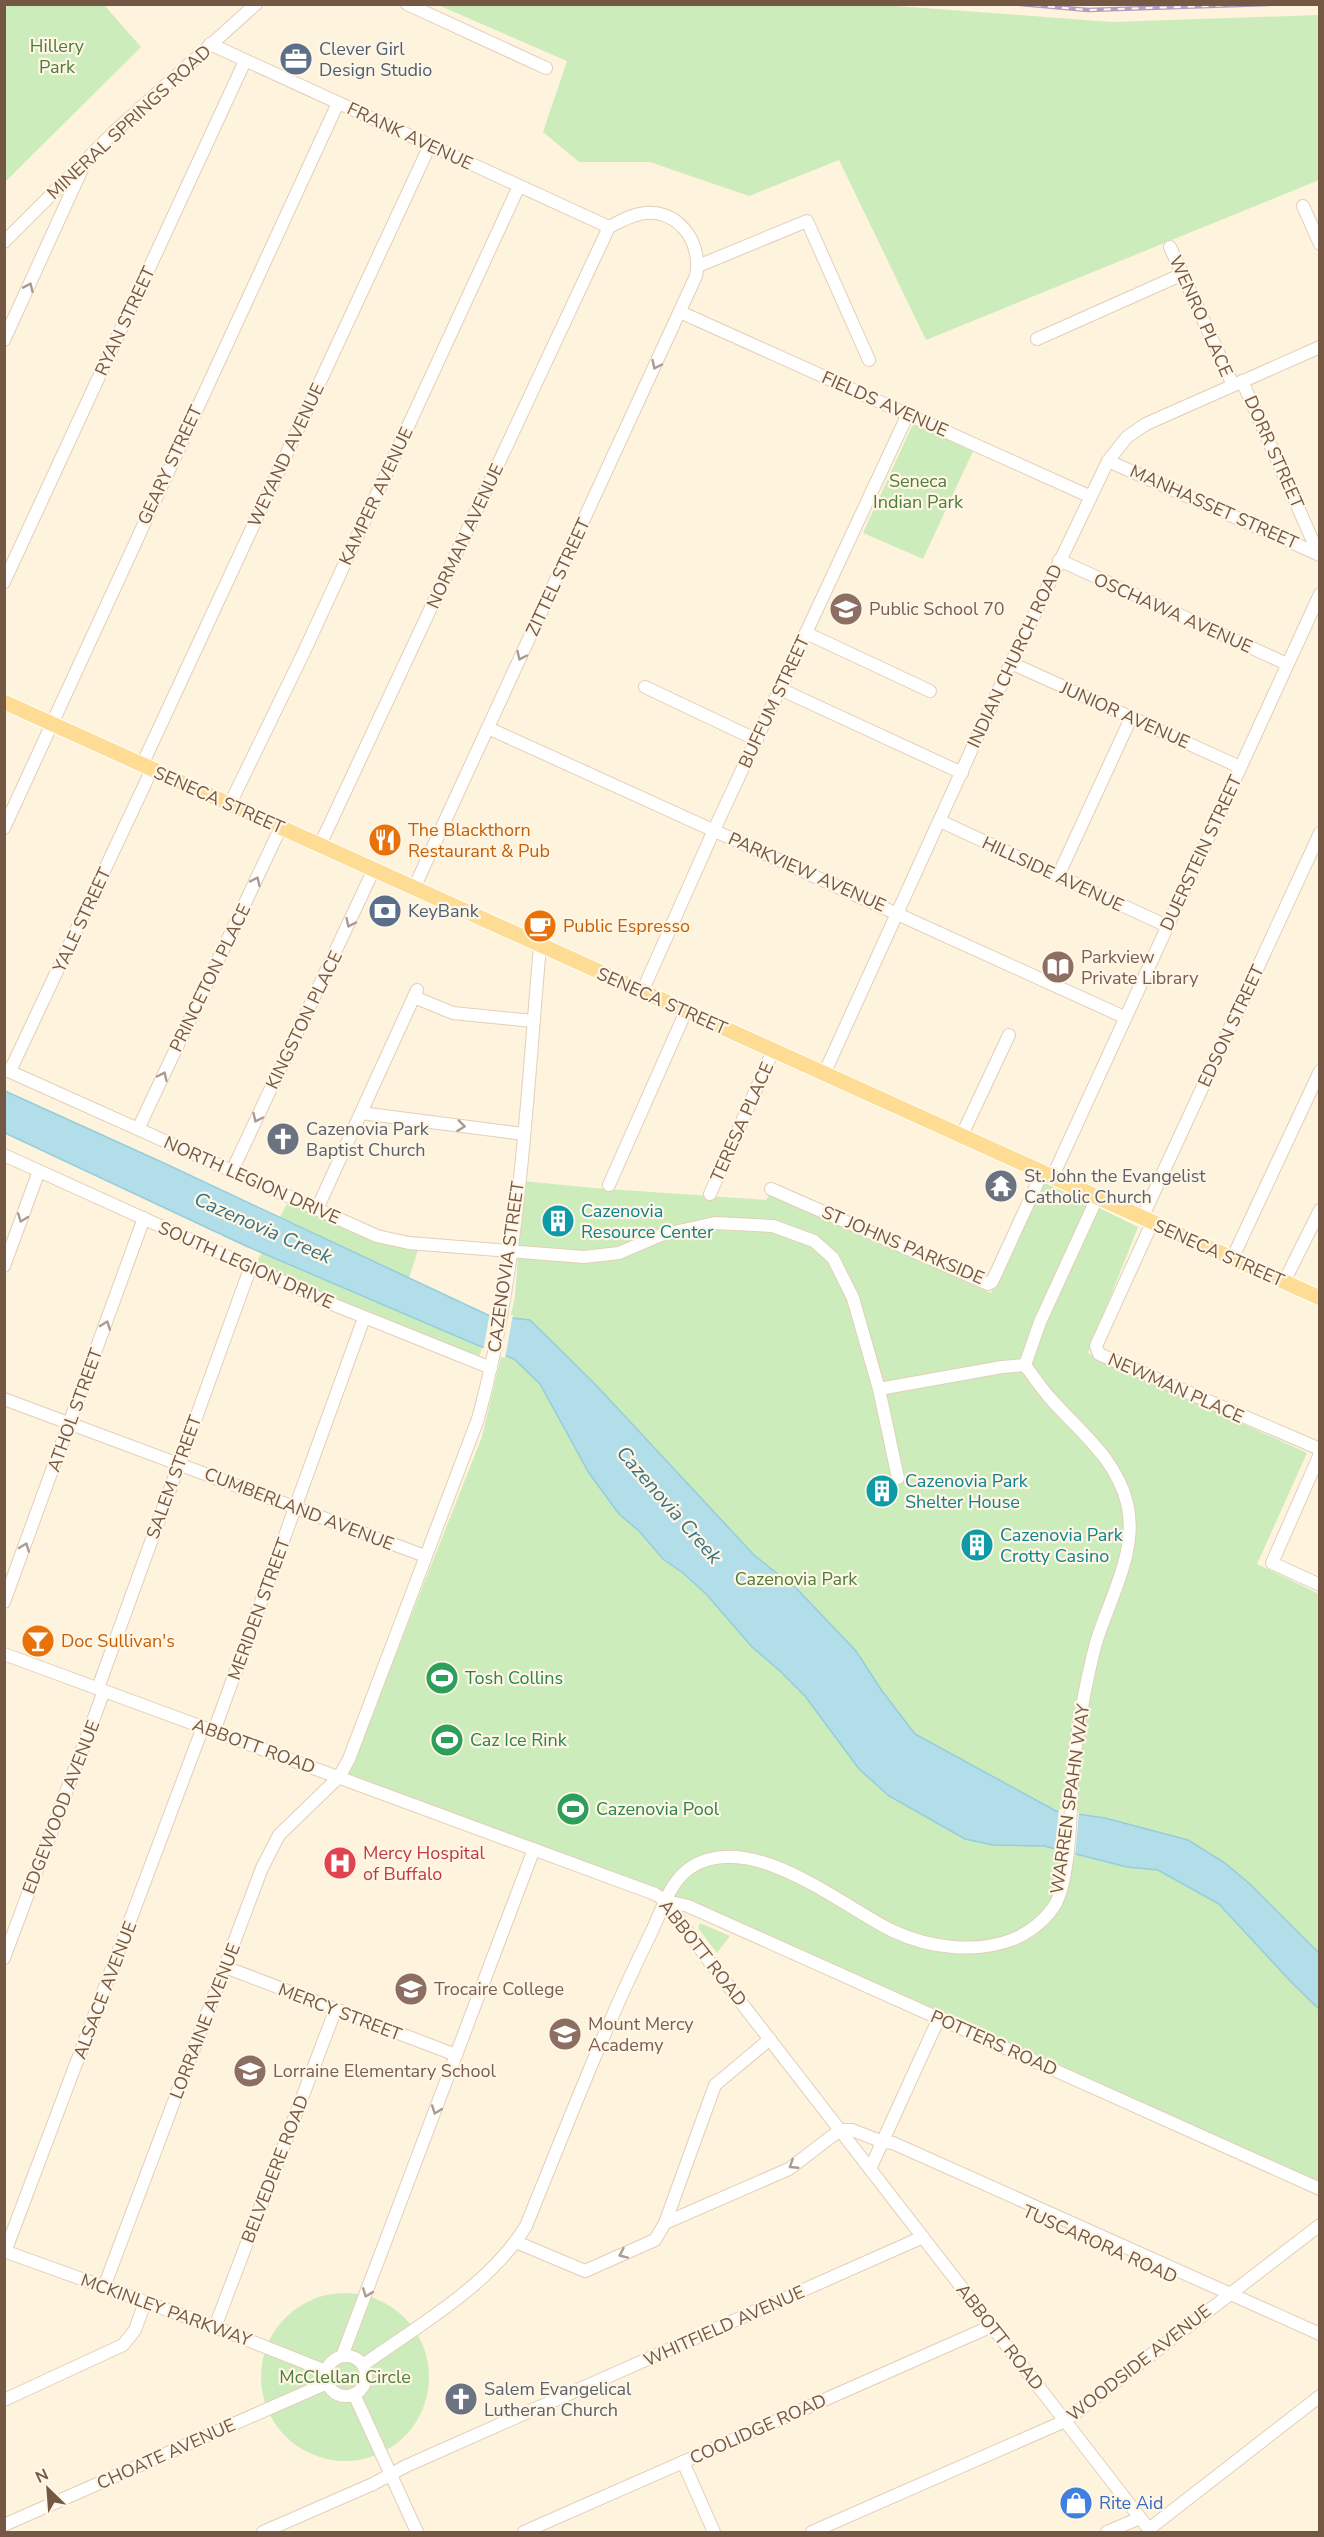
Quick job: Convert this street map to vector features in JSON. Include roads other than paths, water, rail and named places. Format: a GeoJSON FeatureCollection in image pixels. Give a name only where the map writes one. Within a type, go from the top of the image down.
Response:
{"type":"FeatureCollection","features":[{"type":"Feature","properties":{"kind":"main road","name":"SENECA STREET"},"geometry":{"type":"LineString","coordinates":[[4,702],[1320,1298]]}},
{"type":"Feature","properties":{"kind":"street","name":"MINERAL SPRINGS ROAD"},"geometry":{"type":"LineString","coordinates":[[4,242],[114,132],[256,4]]}},
{"type":"Feature","properties":{"kind":"street"},"geometry":{"type":"LineString","coordinates":[[407,4],[546,68]]}},
{"type":"Feature","properties":{"kind":"street","name":"FRANK AVENUE"},"geometry":{"type":"LineString","coordinates":[[210,44],[609,227]]}},
{"type":"Feature","properties":{"kind":"street","name":"RYAN STREET"},"geometry":{"type":"LineString","coordinates":[[4,582],[245,61]]}},
{"type":"Feature","properties":{"kind":"street","name":"GEARY STREET"},"geometry":{"type":"LineString","coordinates":[[4,828],[338,103]]}},
{"type":"Feature","properties":{"kind":"street","name":"WEYAND AVENUE"},"geometry":{"type":"LineString","coordinates":[[147,767],[430,145]]}},
{"type":"Feature","properties":{"kind":"street"},"geometry":{"type":"LineString","coordinates":[[4,340],[86,161]]}},
{"type":"Feature","properties":{"kind":"street","name":"KAMPER AVENUE"},"geometry":{"type":"LineString","coordinates":[[230,804],[303,654],[519,186]]}},
{"type":"Feature","properties":{"kind":"street"},"geometry":{"type":"LineString","coordinates":[[1303,206],[1320,244]]}},
{"type":"Feature","properties":{"kind":"street"},"geometry":{"type":"LineString","coordinates":[[609,227],[641,213],[668,216],[676,221],[694,243],[698,266],[807,221],[869,360]]}},
{"type":"Feature","properties":{"kind":"street","name":"NORMAN AVENUE"},"geometry":{"type":"LineString","coordinates":[[320,845],[609,227]]}},
{"type":"Feature","properties":{"kind":"street","name":"WENRO PLACE"},"geometry":{"type":"LineString","coordinates":[[1170,247],[1238,383]]}},
{"type":"Feature","properties":{"kind":"street","name":"ZITTEL STREET"},"geometry":{"type":"LineString","coordinates":[[414,888],[681,312],[698,266]]}},
{"type":"Feature","properties":{"kind":"street"},"geometry":{"type":"LineString","coordinates":[[1037,339],[1183,274]]}},
{"type":"Feature","properties":{"kind":"street","name":"FIELDS AVENUE"},"geometry":{"type":"LineString","coordinates":[[681,312],[1089,496]]}},
{"type":"Feature","properties":{"kind":"street","name":"INDIAN CHURCH ROAD"},"geometry":{"type":"LineString","coordinates":[[824,1074],[1011,663],[1089,496],[1108,461],[1127,437],[1146,424],[1320,348]]}},
{"type":"Feature","properties":{"kind":"street","name":"DORR STREET"},"geometry":{"type":"LineString","coordinates":[[1238,383],[1319,555]]}},
{"type":"Feature","properties":{"kind":"street","name":"BUFFUM STREET"},"geometry":{"type":"LineString","coordinates":[[642,992],[714,830],[908,414]]}},
{"type":"Feature","properties":{"kind":"street","name":"MANHASSET STREET"},"geometry":{"type":"LineString","coordinates":[[1108,461],[1319,555]]}},
{"type":"Feature","properties":{"kind":"street","name":"OSCHAWA AVENUE"},"geometry":{"type":"LineString","coordinates":[[1059,560],[1287,664]]}},
{"type":"Feature","properties":{"kind":"street","name":"DUERSTEIN STREET"},"geometry":{"type":"LineString","coordinates":[[1047,1175],[1125,1017],[1320,594]]}},
{"type":"Feature","properties":{"kind":"street"},"geometry":{"type":"LineString","coordinates":[[806,633],[930,691]]}},
{"type":"Feature","properties":{"kind":"street","name":"JUNIOR AVENUE"},"geometry":{"type":"LineString","coordinates":[[1011,663],[1240,767]]}},
{"type":"Feature","properties":{"kind":"street"},"geometry":{"type":"LineString","coordinates":[[645,687],[756,740]]}},
{"type":"Feature","properties":{"kind":"street"},"geometry":{"type":"LineString","coordinates":[[780,689],[962,773]]}},
{"type":"Feature","properties":{"kind":"street"},"geometry":{"type":"LineString","coordinates":[[1058,876],[1131,718]]}},
{"type":"Feature","properties":{"kind":"street","name":"PARKVIEW AVENUE"},"geometry":{"type":"LineString","coordinates":[[488,728],[1125,1017]]}},
{"type":"Feature","properties":{"kind":"street","name":"YALE STREET"},"geometry":{"type":"LineString","coordinates":[[7,1070],[147,767]]}},
{"type":"Feature","properties":{"kind":"street","name":"HILLSIDE AVENUE"},"geometry":{"type":"LineString","coordinates":[[940,821],[1167,926]]}},
{"type":"Feature","properties":{"kind":"street","name":"PRINCETON PLACE"},"geometry":{"type":"LineString","coordinates":[[138,1129],[281,827]]}},
{"type":"Feature","properties":{"kind":"street","name":"EDSON STREET"},"geometry":{"type":"LineString","coordinates":[[1147,1221],[1320,833]]}},
{"type":"Feature","properties":{"kind":"street","name":"KINGSTON PLACE"},"geometry":{"type":"LineString","coordinates":[[232,1171],[374,869]]}},
{"type":"Feature","properties":{"kind":"street","name":"CAZENOVIA STREET"},"geometry":{"type":"LineString","coordinates":[[339,1777],[349,1759],[470,1441],[493,1362],[511,1253],[540,946]]}},
{"type":"Feature","properties":{"kind":"street"},"geometry":{"type":"LineString","coordinates":[[317,1209],[415,994],[453,1013],[533,1021]]}},
{"type":"Feature","properties":{"kind":"street"},"geometry":{"type":"LineString","coordinates":[[609,1185],[686,1011]]}},
{"type":"Feature","properties":{"kind":"street"},"geometry":{"type":"LineString","coordinates":[[961,1137],[1009,1035]]}},
{"type":"Feature","properties":{"kind":"street","name":"TERESA PLACE"},"geometry":{"type":"LineString","coordinates":[[710,1194],[773,1051]]}},
{"type":"Feature","properties":{"kind":"street","name":"NORTH LEGION DRIVE"},"geometry":{"type":"LineString","coordinates":[[7,1070],[377,1236],[409,1243],[511,1253]]}},
{"type":"Feature","properties":{"kind":"street"},"geometry":{"type":"LineString","coordinates":[[1232,1259],[1320,1071]]}},
{"type":"Feature","properties":{"kind":"street"},"geometry":{"type":"LineString","coordinates":[[361,1113],[523,1134]]}},
{"type":"Feature","properties":{"kind":"street","name":"SOUTH LEGION DRIVE"},"geometry":{"type":"LineString","coordinates":[[4,1155],[364,1318],[493,1362]]}},
{"type":"Feature","properties":{"kind":"street"},"geometry":{"type":"LineString","coordinates":[[4,1266],[39,1171]]}},
{"type":"Feature","properties":{"kind":"street","name":"ST JOHNS PARKSIDE"},"geometry":{"type":"LineString","coordinates":[[771,1189],[988,1284],[992,1282],[1047,1175]]}},
{"type":"Feature","properties":{"kind":"street"},"geometry":{"type":"LineString","coordinates":[[879,1389],[1025,1365],[1040,1322],[1097,1198]]}},
{"type":"Feature","properties":{"kind":"street"},"geometry":{"type":"LineString","coordinates":[[1284,1282],[1320,1210]]}},
{"type":"Feature","properties":{"kind":"street","name":"ATHOL STREET"},"geometry":{"type":"LineString","coordinates":[[4,1602],[144,1218]]}},
{"type":"Feature","properties":{"kind":"street","name":"NEWMAN PLACE"},"geometry":{"type":"LineString","coordinates":[[1147,1221],[1096,1346],[1099,1354],[1320,1449]]}},
{"type":"Feature","properties":{"kind":"street"},"geometry":{"type":"LineString","coordinates":[[511,1253],[584,1257],[601,1255],[619,1252],[679,1230],[715,1223],[772,1226],[814,1241],[833,1258],[840,1269],[862,1324],[898,1478]]}},
{"type":"Feature","properties":{"kind":"street","name":"SALEM STREET"},"geometry":{"type":"LineString","coordinates":[[101,1690],[250,1266]]}},
{"type":"Feature","properties":{"kind":"street","name":"MERIDEN STREET"},"geometry":{"type":"LineString","coordinates":[[209,1729],[296,1508],[364,1318]]}},
{"type":"Feature","properties":{"kind":"street","name":"WARREN SPAHN WAY"},"geometry":{"type":"LineString","coordinates":[[363,2365],[481,2279],[516,2242],[526,2226],[625,1985],[666,1901],[682,1874],[702,1862],[733,1858],[758,1860],[800,1878],[894,1931],[937,1946],[982,1946],[1018,1937],[1047,1916],[1055,1904],[1062,1887],[1072,1800],[1074,1759],[1089,1674],[1127,1549],[1129,1515],[1127,1503],[1112,1466],[1047,1396],[1025,1365]]}},
{"type":"Feature","properties":{"kind":"street","name":"CUMBERLAND AVENUE"},"geometry":{"type":"LineString","coordinates":[[4,1399],[425,1556]]}},
{"type":"Feature","properties":{"kind":"street"},"geometry":{"type":"LineString","coordinates":[[1320,1454],[1272,1563],[1320,1585]]}},
{"type":"Feature","properties":{"kind":"street","name":"ABBOTT ROAD"},"geometry":{"type":"LineString","coordinates":[[6,1658],[209,1729],[656,1894],[666,1901],[1150,2531]]}},
{"type":"Feature","properties":{"kind":"street","name":"EDGEWOOD AVENUE"},"geometry":{"type":"LineString","coordinates":[[4,1958],[101,1690]]}},
{"type":"Feature","properties":{"kind":"street","name":"ALSACE AVENUE"},"geometry":{"type":"LineString","coordinates":[[5,2251],[209,1729]]}},
{"type":"Feature","properties":{"kind":"street","name":"LORRAINE AVENUE"},"geometry":{"type":"LineString","coordinates":[[104,2287],[273,1843],[286,1827],[339,1777]]}},
{"type":"Feature","properties":{"kind":"street"},"geometry":{"type":"LineString","coordinates":[[342,2356],[534,1849]]}},
{"type":"Feature","properties":{"kind":"street","name":"POTTERS ROAD"},"geometry":{"type":"LineString","coordinates":[[666,1901],[688,1906],[1320,2189]]}},
{"type":"Feature","properties":{"kind":"street","name":"MERCY STREET"},"geometry":{"type":"LineString","coordinates":[[225,1968],[456,2055]]}},
{"type":"Feature","properties":{"kind":"street","name":"BELVEDERE ROAD"},"geometry":{"type":"LineString","coordinates":[[215,2327],[335,2011]]}},
{"type":"Feature","properties":{"kind":"street"},"geometry":{"type":"LineString","coordinates":[[870,2169],[939,2018]]}},
{"type":"Feature","properties":{"kind":"street"},"geometry":{"type":"LineString","coordinates":[[516,2242],[585,2271],[655,2240],[664,2223],[714,2085],[770,2039]]}},
{"type":"Feature","properties":{"kind":"street"},"geometry":{"type":"LineString","coordinates":[[664,2223],[789,2169],[840,2130]]}},
{"type":"Feature","properties":{"kind":"street","name":"TUSCARORA ROAD"},"geometry":{"type":"LineString","coordinates":[[840,2130],[852,2130],[882,2142],[893,2143],[1053,2219],[1226,2296],[1320,2334]]}},
{"type":"Feature","properties":{"kind":"street","name":"WOODSIDE AVENUE"},"geometry":{"type":"LineString","coordinates":[[812,2532],[1065,2421],[1320,2225]]}},
{"type":"Feature","properties":{"kind":"street","name":"WHITFIELD AVENUE"},"geometry":{"type":"LineString","coordinates":[[263,2532],[391,2475],[406,2466],[922,2237]]}},
{"type":"Feature","properties":{"kind":"street","name":"MCKINLEY PARKWAY"},"geometry":{"type":"LineString","coordinates":[[5,2251],[215,2327],[327,2377]]}},
{"type":"Feature","properties":{"kind":"street","name":"TUSCARORA ROAD"},"geometry":{"type":"LineString","coordinates":[[1226,2296],[1320,2342]]}},
{"type":"Feature","properties":{"kind":"street"},"geometry":{"type":"LineString","coordinates":[[4,2400],[123,2345],[135,2330],[145,2302]]}},
{"type":"Feature","properties":{"kind":"street","name":"COOLIDGE ROAD"},"geometry":{"type":"LineString","coordinates":[[524,2532],[569,2517],[994,2329]]}},
{"type":"Feature","properties":{"kind":"street"},"geometry":{"type":"LineString","coordinates":[[342,2356],[355,2358],[363,2365],[365,2380],[360,2390],[354,2394],[338,2394],[327,2377],[333,2360],[342,2356]]}},
{"type":"Feature","properties":{"kind":"street","name":"CHOATE AVENUE"},"geometry":{"type":"LineString","coordinates":[[4,2525],[327,2377]]}},
{"type":"Feature","properties":{"kind":"street"},"geometry":{"type":"LineString","coordinates":[[354,2394],[417,2532]]}},
{"type":"Feature","properties":{"kind":"street"},"geometry":{"type":"LineString","coordinates":[[1150,2531],[1320,2396]]}},
{"type":"Feature","properties":{"kind":"street"},"geometry":{"type":"LineString","coordinates":[[685,2466],[714,2532]]}},
{"type":"Feature","properties":{"kind":"street","name":"COOLIDGE ROAD"},"geometry":{"type":"LineString","coordinates":[[545,2532],[569,2517]]}},
{"type":"Feature","properties":{"kind":"street"},"geometry":{"type":"LineString","coordinates":[[1107,2532],[1140,2518]]}},
{"type":"Feature","properties":{"kind":"water","name":"Cazenovia Creek"},"geometry":{"type":"Polygon","coordinates":[[[5,1091],[488,1315],[530,1320],[595,1384],[754,1555],[798,1590],[856,1651],[882,1691],[915,1734],[1056,1811],[1105,1818],[1188,1840],[1225,1863],[1251,1885],[1319,1953],[1319,2009],[1219,1904],[1158,1870],[1127,1867],[1044,1846],[993,1845],[965,1839],[889,1796],[859,1769],[805,1696],[752,1647],[707,1595],[683,1573],[663,1559],[639,1531],[619,1514],[589,1473],[540,1384],[514,1359],[246,1246],[5,1133],[5,1091]]]}},
{"type":"Feature","properties":{"kind":"railway"},"geometry":{"type":"LineString","coordinates":[[1020,4],[1088,10],[1269,4]]}},
{"type":"Feature","properties":{"kind":"place","name":"Clever Girl Design Studio"},"geometry":{"type":"Point","coordinates":[296,59]}},
{"type":"Feature","properties":{"kind":"place","name":"Public School 70"},"geometry":{"type":"Point","coordinates":[846,609]}},
{"type":"Feature","properties":{"kind":"place","name":"The Blackthorn Restaurant & Pub"},"geometry":{"type":"Point","coordinates":[385,840]}},
{"type":"Feature","properties":{"kind":"place","name":"KeyBank"},"geometry":{"type":"Point","coordinates":[385,911]}},
{"type":"Feature","properties":{"kind":"place","name":"Public Espresso"},"geometry":{"type":"Point","coordinates":[540,926]}},
{"type":"Feature","properties":{"kind":"place","name":"Parkview Private Library"},"geometry":{"type":"Point","coordinates":[1058,967]}},
{"type":"Feature","properties":{"kind":"place","name":"Cazenovia Park Baptist Church"},"geometry":{"type":"Point","coordinates":[283,1139]}},
{"type":"Feature","properties":{"kind":"place","name":"St. John the Evangelist Catholic Church"},"geometry":{"type":"Point","coordinates":[1001,1186]}},
{"type":"Feature","properties":{"kind":"place","name":"Cazenovia Resource Center"},"geometry":{"type":"Point","coordinates":[558,1221]}},
{"type":"Feature","properties":{"kind":"place","name":"Cazenovia Park Shelter House"},"geometry":{"type":"Point","coordinates":[882,1491]}},
{"type":"Feature","properties":{"kind":"place","name":"Cazenovia Park Crotty Casino"},"geometry":{"type":"Point","coordinates":[977,1545]}},
{"type":"Feature","properties":{"kind":"place","name":"Doc Sullivan's"},"geometry":{"type":"Point","coordinates":[38,1641]}},
{"type":"Feature","properties":{"kind":"place","name":"Tosh Collins"},"geometry":{"type":"Point","coordinates":[442,1678]}},
{"type":"Feature","properties":{"kind":"place","name":"Caz Ice Rink"},"geometry":{"type":"Point","coordinates":[447,1740]}},
{"type":"Feature","properties":{"kind":"place","name":"Cazenovia Pool"},"geometry":{"type":"Point","coordinates":[573,1809]}},
{"type":"Feature","properties":{"kind":"place","name":"Mercy Hospital of Buffalo"},"geometry":{"type":"Point","coordinates":[340,1863]}},
{"type":"Feature","properties":{"kind":"place","name":"Trocaire College"},"geometry":{"type":"Point","coordinates":[411,1989]}},
{"type":"Feature","properties":{"kind":"place","name":"Mount Mercy Academy"},"geometry":{"type":"Point","coordinates":[565,2034]}},
{"type":"Feature","properties":{"kind":"place","name":"Lorraine Elementary School"},"geometry":{"type":"Point","coordinates":[250,2071]}},
{"type":"Feature","properties":{"kind":"place","name":"Salem Evangelical Lutheran Church"},"geometry":{"type":"Point","coordinates":[461,2399]}},
{"type":"Feature","properties":{"kind":"place","name":"Rite Aid"},"geometry":{"type":"Point","coordinates":[1076,2503]}},
{"type":"Feature","properties":{"kind":"park label","name":"Hillery Park"},"geometry":{"type":"Point","coordinates":[57,56]}},
{"type":"Feature","properties":{"kind":"park label","name":"Seneca Indian Park"},"geometry":{"type":"Point","coordinates":[918,491]}},
{"type":"Feature","properties":{"kind":"park label","name":"Cazenovia Park"},"geometry":{"type":"Point","coordinates":[796,1579]}},
{"type":"Feature","properties":{"kind":"park label","name":"McClellan Circle"},"geometry":{"type":"Point","coordinates":[345,2377]}}]}
